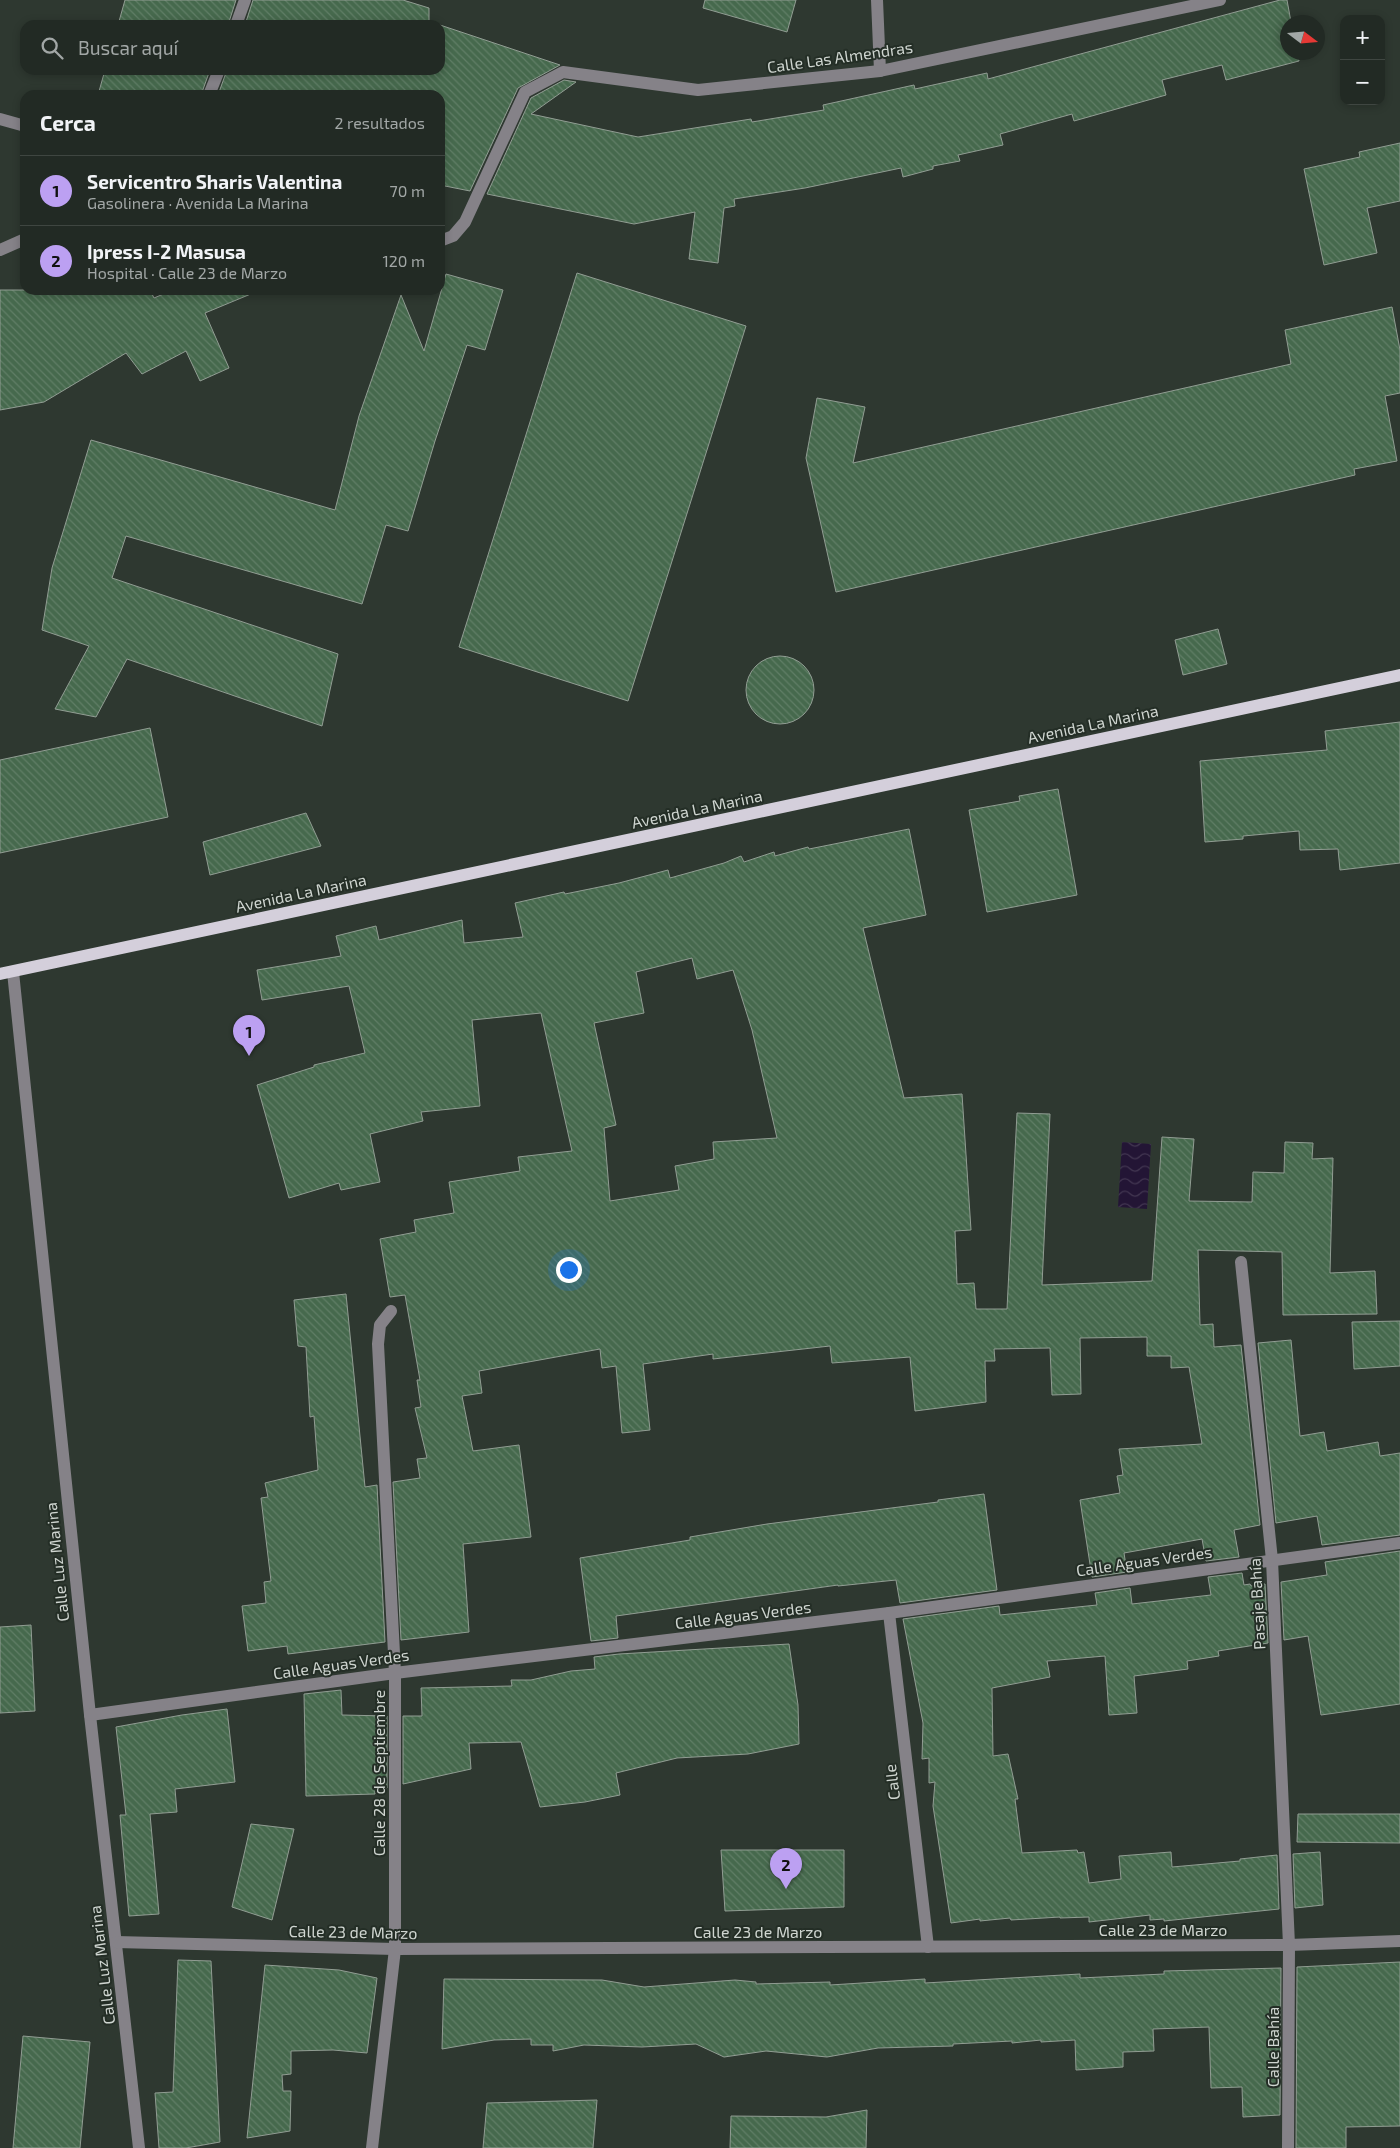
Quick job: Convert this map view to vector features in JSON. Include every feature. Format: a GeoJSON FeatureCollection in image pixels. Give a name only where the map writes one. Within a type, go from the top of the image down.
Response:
{"type":"FeatureCollection","features":[{"type":"Feature","properties":{"kind":"main road","name":"Avenida La Marina"},"geometry":{"type":"LineString","coordinates":[[0,974],[1400,675]]}},
{"type":"Feature","properties":{"kind":"street"},"geometry":{"type":"LineString","coordinates":[[238,20],[245,0]]}},
{"type":"Feature","properties":{"kind":"street"},"geometry":{"type":"LineString","coordinates":[[877,0],[880,71]]}},
{"type":"Feature","properties":{"kind":"street","name":"Calle Las Almendras"},"geometry":{"type":"LineString","coordinates":[[445,239],[453,236],[464,222],[525,92],[562,72],[698,90],[880,71],[1220,0]]}},
{"type":"Feature","properties":{"kind":"street"},"geometry":{"type":"LineString","coordinates":[[211,90],[217,75]]}},
{"type":"Feature","properties":{"kind":"street"},"geometry":{"type":"LineString","coordinates":[[0,119],[20,125]]}},
{"type":"Feature","properties":{"kind":"street"},"geometry":{"type":"LineString","coordinates":[[0,250],[20,241]]}},
{"type":"Feature","properties":{"kind":"street","name":"Calle Luz Marina"},"geometry":{"type":"LineString","coordinates":[[13,972],[90,1715],[139,2148]]}},
{"type":"Feature","properties":{"kind":"street","name":"Pasaje Bahía"},"geometry":{"type":"LineString","coordinates":[[1241,1262],[1272,1560],[1289,1946]]}},
{"type":"Feature","properties":{"kind":"street","name":"Calle 28 de Septiembre"},"geometry":{"type":"LineString","coordinates":[[372,2148],[395,1949],[395,1673],[378,1344],[380,1325],[391,1311]]}},
{"type":"Feature","properties":{"kind":"street","name":"Calle Aguas Verdes"},"geometry":{"type":"LineString","coordinates":[[90,1715],[395,1673],[889,1613],[1400,1543]]}},
{"type":"Feature","properties":{"kind":"street","name":"Calle"},"geometry":{"type":"LineString","coordinates":[[889,1613],[928,1947]]}},
{"type":"Feature","properties":{"kind":"street","name":"Calle 23 de Marzo"},"geometry":{"type":"LineString","coordinates":[[116,1942],[395,1949],[1289,1946],[1400,1941]]}},
{"type":"Feature","properties":{"kind":"street","name":"Calle Bahía"},"geometry":{"type":"LineString","coordinates":[[1288,2148],[1289,1946]]}},
{"type":"Feature","properties":{"kind":"water"},"geometry":{"type":"Polygon","coordinates":[[[1122,1142],[1151,1144],[1147,1209],[1118,1207],[1122,1142]]]}},
{"type":"Feature","properties":{"kind":"building"},"geometry":{"type":"Polygon","coordinates":[[[125,0],[236,0],[230,20],[119,20],[125,0]]]}},
{"type":"Feature","properties":{"kind":"building"},"geometry":{"type":"Polygon","coordinates":[[[253,0],[403,0],[429,8],[429,20],[247,20],[253,0]]]}},
{"type":"Feature","properties":{"kind":"building"},"geometry":{"type":"Polygon","coordinates":[[[705,0],[796,0],[787,32],[703,8],[705,0]]]}},
{"type":"Feature","properties":{"kind":"building"},"geometry":{"type":"Polygon","coordinates":[[[1280,0],[1287,0],[1290,15],[1280,15],[1280,60],[1299,61],[1226,80],[1222,65],[1162,80],[1166,95],[1074,121],[1072,114],[1000,134],[1003,145],[958,155],[960,161],[933,166],[933,169],[903,177],[901,168],[805,188],[734,199],[735,206],[724,208],[718,263],[689,259],[695,212],[634,224],[487,194],[531,98],[564,80],[576,82],[531,114],[638,137],[751,119],[752,122],[824,110],[823,105],[914,85],[915,89],[987,73],[988,79],[1280,0]]]}},
{"type":"Feature","properties":{"kind":"building"},"geometry":{"type":"Polygon","coordinates":[[[445,27],[560,65],[518,88],[470,191],[445,186],[445,90],[220,90],[225,75],[445,75],[445,27]]]}},
{"type":"Feature","properties":{"kind":"building"},"geometry":{"type":"Polygon","coordinates":[[[104,75],[208,75],[203,90],[99,90],[104,75]]]}},
{"type":"Feature","properties":{"kind":"building"},"geometry":{"type":"Polygon","coordinates":[[[1400,143],[1400,201],[1367,208],[1377,253],[1324,265],[1304,169],[1360,157],[1359,152],[1400,143]]]}},
{"type":"Feature","properties":{"kind":"building"},"geometry":{"type":"Polygon","coordinates":[[[577,273],[746,326],[628,701],[459,647],[577,273]]]}},
{"type":"Feature","properties":{"kind":"building"},"geometry":{"type":"Polygon","coordinates":[[[446,274],[503,290],[485,350],[467,345],[408,531],[386,525],[362,604],[126,536],[112,578],[338,654],[322,726],[127,659],[96,717],[55,709],[89,646],[42,630],[52,568],[91,440],[335,510],[359,416],[401,295],[424,351],[440,295],[445,295],[446,274]]]}},
{"type":"Feature","properties":{"kind":"building"},"geometry":{"type":"Polygon","coordinates":[[[0,290],[20,290],[20,295],[152,295],[154,298],[161,295],[248,295],[205,313],[229,368],[200,381],[186,351],[142,374],[126,353],[44,402],[0,410],[0,290]]]}},
{"type":"Feature","properties":{"kind":"building"},"geometry":{"type":"Polygon","coordinates":[[[1392,307],[1400,350],[1400,393],[1385,396],[1397,461],[1354,469],[1355,475],[836,592],[806,458],[817,398],[865,407],[853,463],[1291,364],[1285,330],[1392,307]]]}},
{"type":"Feature","properties":{"kind":"building"},"geometry":{"type":"Polygon","coordinates":[[[1218,629],[1227,664],[1183,675],[1175,640],[1218,629]]]}},
{"type":"Feature","properties":{"kind":"building"},"geometry":{"type":"Polygon","coordinates":[[[773,656],[787,656],[799,661],[809,671],[814,683],[814,697],[809,709],[799,719],[787,724],[773,724],[761,719],[751,709],[746,697],[746,683],[751,671],[761,661],[773,656]]]}},
{"type":"Feature","properties":{"kind":"building"},"geometry":{"type":"Polygon","coordinates":[[[1400,722],[1400,863],[1340,870],[1338,849],[1300,850],[1299,831],[1243,836],[1243,839],[1205,842],[1200,761],[1327,750],[1325,731],[1400,722]]]}},
{"type":"Feature","properties":{"kind":"building"},"geometry":{"type":"Polygon","coordinates":[[[150,728],[168,817],[0,853],[0,760],[150,728]]]}},
{"type":"Feature","properties":{"kind":"building"},"geometry":{"type":"Polygon","coordinates":[[[1058,789],[1077,895],[987,912],[969,810],[1020,801],[1019,796],[1058,789]]]}},
{"type":"Feature","properties":{"kind":"building"},"geometry":{"type":"Polygon","coordinates":[[[306,813],[321,846],[210,875],[203,842],[306,813]]]}},
{"type":"Feature","properties":{"kind":"building"},"geometry":{"type":"Polygon","coordinates":[[[909,829],[926,915],[863,928],[904,1098],[962,1094],[971,1230],[955,1231],[957,1284],[974,1283],[976,1309],[1007,1309],[1017,1113],[1050,1114],[1042,1285],[1152,1281],[1162,1137],[1194,1139],[1189,1201],[1252,1202],[1253,1172],[1284,1173],[1285,1142],[1313,1143],[1312,1159],[1333,1158],[1330,1273],[1375,1271],[1377,1314],[1283,1315],[1282,1252],[1198,1250],[1200,1325],[1213,1324],[1214,1347],[1241,1345],[1260,1525],[1234,1530],[1239,1557],[1206,1561],[1202,1539],[1124,1553],[1127,1572],[1092,1577],[1080,1500],[1120,1493],[1117,1476],[1123,1475],[1119,1449],[1202,1444],[1189,1367],[1171,1368],[1171,1356],[1147,1356],[1147,1337],[1080,1338],[1081,1394],[1052,1395],[1050,1348],[994,1349],[995,1361],[985,1361],[986,1402],[915,1411],[910,1357],[832,1363],[830,1346],[713,1359],[713,1354],[643,1364],[650,1430],[622,1433],[616,1366],[602,1368],[600,1349],[479,1371],[482,1393],[462,1396],[473,1451],[519,1445],[531,1537],[463,1544],[469,1632],[401,1640],[393,1482],[420,1478],[417,1459],[427,1458],[415,1408],[421,1407],[417,1380],[420,1380],[405,1295],[390,1297],[380,1239],[416,1232],[414,1220],[454,1213],[449,1182],[520,1171],[518,1157],[572,1151],[541,1013],[472,1020],[480,1106],[421,1112],[423,1121],[370,1134],[380,1182],[341,1190],[339,1183],[289,1198],[257,1085],[314,1067],[314,1065],[365,1053],[349,986],[262,1000],[257,970],[341,956],[336,936],[376,926],[379,940],[462,920],[464,943],[523,937],[515,903],[564,892],[565,894],[619,883],[668,870],[670,878],[724,863],[741,856],[744,862],[774,852],[775,856],[808,847],[809,849],[909,829]],[[692,958],[636,972],[644,1013],[594,1023],[616,1125],[604,1128],[610,1201],[679,1190],[675,1166],[714,1159],[713,1142],[777,1138],[752,1030],[733,970],[697,979],[692,958]]]}},
{"type":"Feature","properties":{"kind":"building"},"geometry":{"type":"Polygon","coordinates":[[[346,1294],[365,1487],[377,1485],[385,1642],[288,1654],[287,1646],[248,1651],[242,1606],[266,1603],[264,1582],[271,1581],[261,1498],[268,1497],[265,1483],[318,1470],[314,1416],[310,1417],[306,1347],[298,1346],[294,1300],[346,1294]]]}},
{"type":"Feature","properties":{"kind":"building"},"geometry":{"type":"Polygon","coordinates":[[[1400,1321],[1400,1366],[1354,1369],[1352,1322],[1400,1321]]]}},
{"type":"Feature","properties":{"kind":"building"},"geometry":{"type":"Polygon","coordinates":[[[1291,1340],[1300,1436],[1324,1432],[1327,1451],[1378,1442],[1380,1456],[1400,1453],[1400,1535],[1322,1545],[1317,1516],[1276,1523],[1258,1343],[1291,1340]]]}},
{"type":"Feature","properties":{"kind":"building"},"geometry":{"type":"Polygon","coordinates":[[[984,1494],[997,1590],[900,1603],[896,1580],[838,1585],[616,1616],[618,1638],[591,1641],[580,1558],[690,1540],[690,1537],[767,1524],[938,1502],[938,1500],[984,1494]]]}},
{"type":"Feature","properties":{"kind":"building"},"geometry":{"type":"Polygon","coordinates":[[[1400,1551],[1400,1704],[1321,1715],[1308,1636],[1284,1640],[1281,1582],[1327,1575],[1325,1562],[1400,1551]]]}},
{"type":"Feature","properties":{"kind":"building"},"geometry":{"type":"Polygon","coordinates":[[[1242,1573],[1244,1585],[1265,1584],[1268,1643],[1218,1651],[1219,1656],[1187,1661],[1188,1669],[1134,1676],[1137,1713],[1109,1715],[1105,1656],[1047,1661],[1050,1677],[992,1688],[993,1756],[1008,1754],[1018,1799],[1015,1799],[1022,1853],[1077,1850],[1078,1853],[1084,1852],[1089,1883],[1121,1879],[1119,1856],[1171,1852],[1172,1867],[1240,1861],[1240,1859],[1277,1855],[1279,1909],[1164,1921],[1164,1919],[1150,1920],[1150,1915],[1089,1922],[1089,1917],[1060,1917],[980,1921],[980,1919],[951,1923],[933,1806],[935,1782],[929,1783],[929,1758],[922,1759],[923,1723],[903,1619],[999,1606],[1000,1615],[1097,1605],[1095,1593],[1130,1588],[1132,1604],[1211,1595],[1208,1577],[1242,1573]]]}},
{"type":"Feature","properties":{"kind":"building"},"geometry":{"type":"Polygon","coordinates":[[[31,1625],[35,1711],[0,1713],[0,1627],[31,1625]]]}},
{"type":"Feature","properties":{"kind":"building"},"geometry":{"type":"Polygon","coordinates":[[[789,1644],[798,1705],[799,1744],[748,1754],[677,1758],[616,1773],[620,1795],[585,1802],[540,1807],[521,1742],[469,1743],[471,1769],[403,1784],[403,1716],[422,1716],[421,1688],[512,1686],[511,1680],[531,1680],[571,1671],[595,1669],[594,1657],[619,1654],[789,1644]]]}},
{"type":"Feature","properties":{"kind":"building"},"geometry":{"type":"Polygon","coordinates":[[[341,1690],[342,1715],[387,1716],[387,1788],[375,1791],[375,1794],[306,1796],[304,1694],[341,1690]]]}},
{"type":"Feature","properties":{"kind":"building"},"geometry":{"type":"Polygon","coordinates":[[[227,1709],[235,1782],[175,1789],[177,1812],[150,1814],[159,1914],[129,1916],[120,1815],[126,1815],[116,1727],[227,1709]]]}},
{"type":"Feature","properties":{"kind":"building"},"geometry":{"type":"Polygon","coordinates":[[[1298,1814],[1400,1814],[1400,1843],[1297,1842],[1298,1814]]]}},
{"type":"Feature","properties":{"kind":"building"},"geometry":{"type":"Polygon","coordinates":[[[251,1824],[294,1829],[272,1920],[232,1907],[251,1824]]]}},
{"type":"Feature","properties":{"kind":"building"},"geometry":{"type":"Polygon","coordinates":[[[721,1850],[844,1850],[844,1907],[725,1911],[721,1850]]]}},
{"type":"Feature","properties":{"kind":"building"},"geometry":{"type":"Polygon","coordinates":[[[1320,1852],[1323,1905],[1295,1908],[1293,1854],[1320,1852]]]}},
{"type":"Feature","properties":{"kind":"building"},"geometry":{"type":"Polygon","coordinates":[[[178,1960],[211,1961],[220,2142],[186,2148],[159,2148],[155,2093],[173,2092],[178,1960]]]}},
{"type":"Feature","properties":{"kind":"building"},"geometry":{"type":"Polygon","coordinates":[[[1400,1962],[1400,2126],[1346,2127],[1346,2148],[1296,2148],[1297,1967],[1400,1962]]]}},
{"type":"Feature","properties":{"kind":"building"},"geometry":{"type":"Polygon","coordinates":[[[265,1965],[339,1970],[377,1978],[367,2053],[333,2050],[291,2051],[291,2074],[282,2075],[283,2091],[291,2091],[290,2131],[247,2138],[265,1965]]]}},
{"type":"Feature","properties":{"kind":"building"},"geometry":{"type":"Polygon","coordinates":[[[1281,1968],[1280,2115],[1243,2117],[1242,2087],[1211,2088],[1209,2027],[1153,2029],[1154,2051],[1123,2052],[1123,2067],[1076,2070],[1075,2040],[1041,2042],[1041,2040],[1012,2043],[1012,2041],[953,2044],[953,2046],[878,2048],[827,2057],[766,2051],[724,2057],[696,2044],[642,2047],[584,2045],[553,2051],[553,2045],[531,2045],[531,2039],[494,2040],[442,2049],[444,1979],[602,1980],[644,1987],[735,1980],[756,1982],[756,1984],[830,1982],[830,1985],[925,1979],[925,1983],[1080,1974],[1080,1978],[1164,1974],[1164,1971],[1281,1968]]]}},
{"type":"Feature","properties":{"kind":"building"},"geometry":{"type":"Polygon","coordinates":[[[23,2036],[90,2042],[80,2148],[13,2148],[23,2036]]]}},
{"type":"Feature","properties":{"kind":"building"},"geometry":{"type":"Polygon","coordinates":[[[597,2100],[593,2148],[483,2148],[487,2103],[597,2100]]]}},
{"type":"Feature","properties":{"kind":"building"},"geometry":{"type":"Polygon","coordinates":[[[867,2110],[866,2148],[730,2148],[731,2116],[826,2117],[867,2110]]]}},
{"type":"Feature","properties":{"kind":"place","name":"Servicentro Sharis Valentina"},"geometry":{"type":"Point","coordinates":[249,1056]}},
{"type":"Feature","properties":{"kind":"place","name":"Ipress I-2 Masusa"},"geometry":{"type":"Point","coordinates":[786,1889]}}]}
